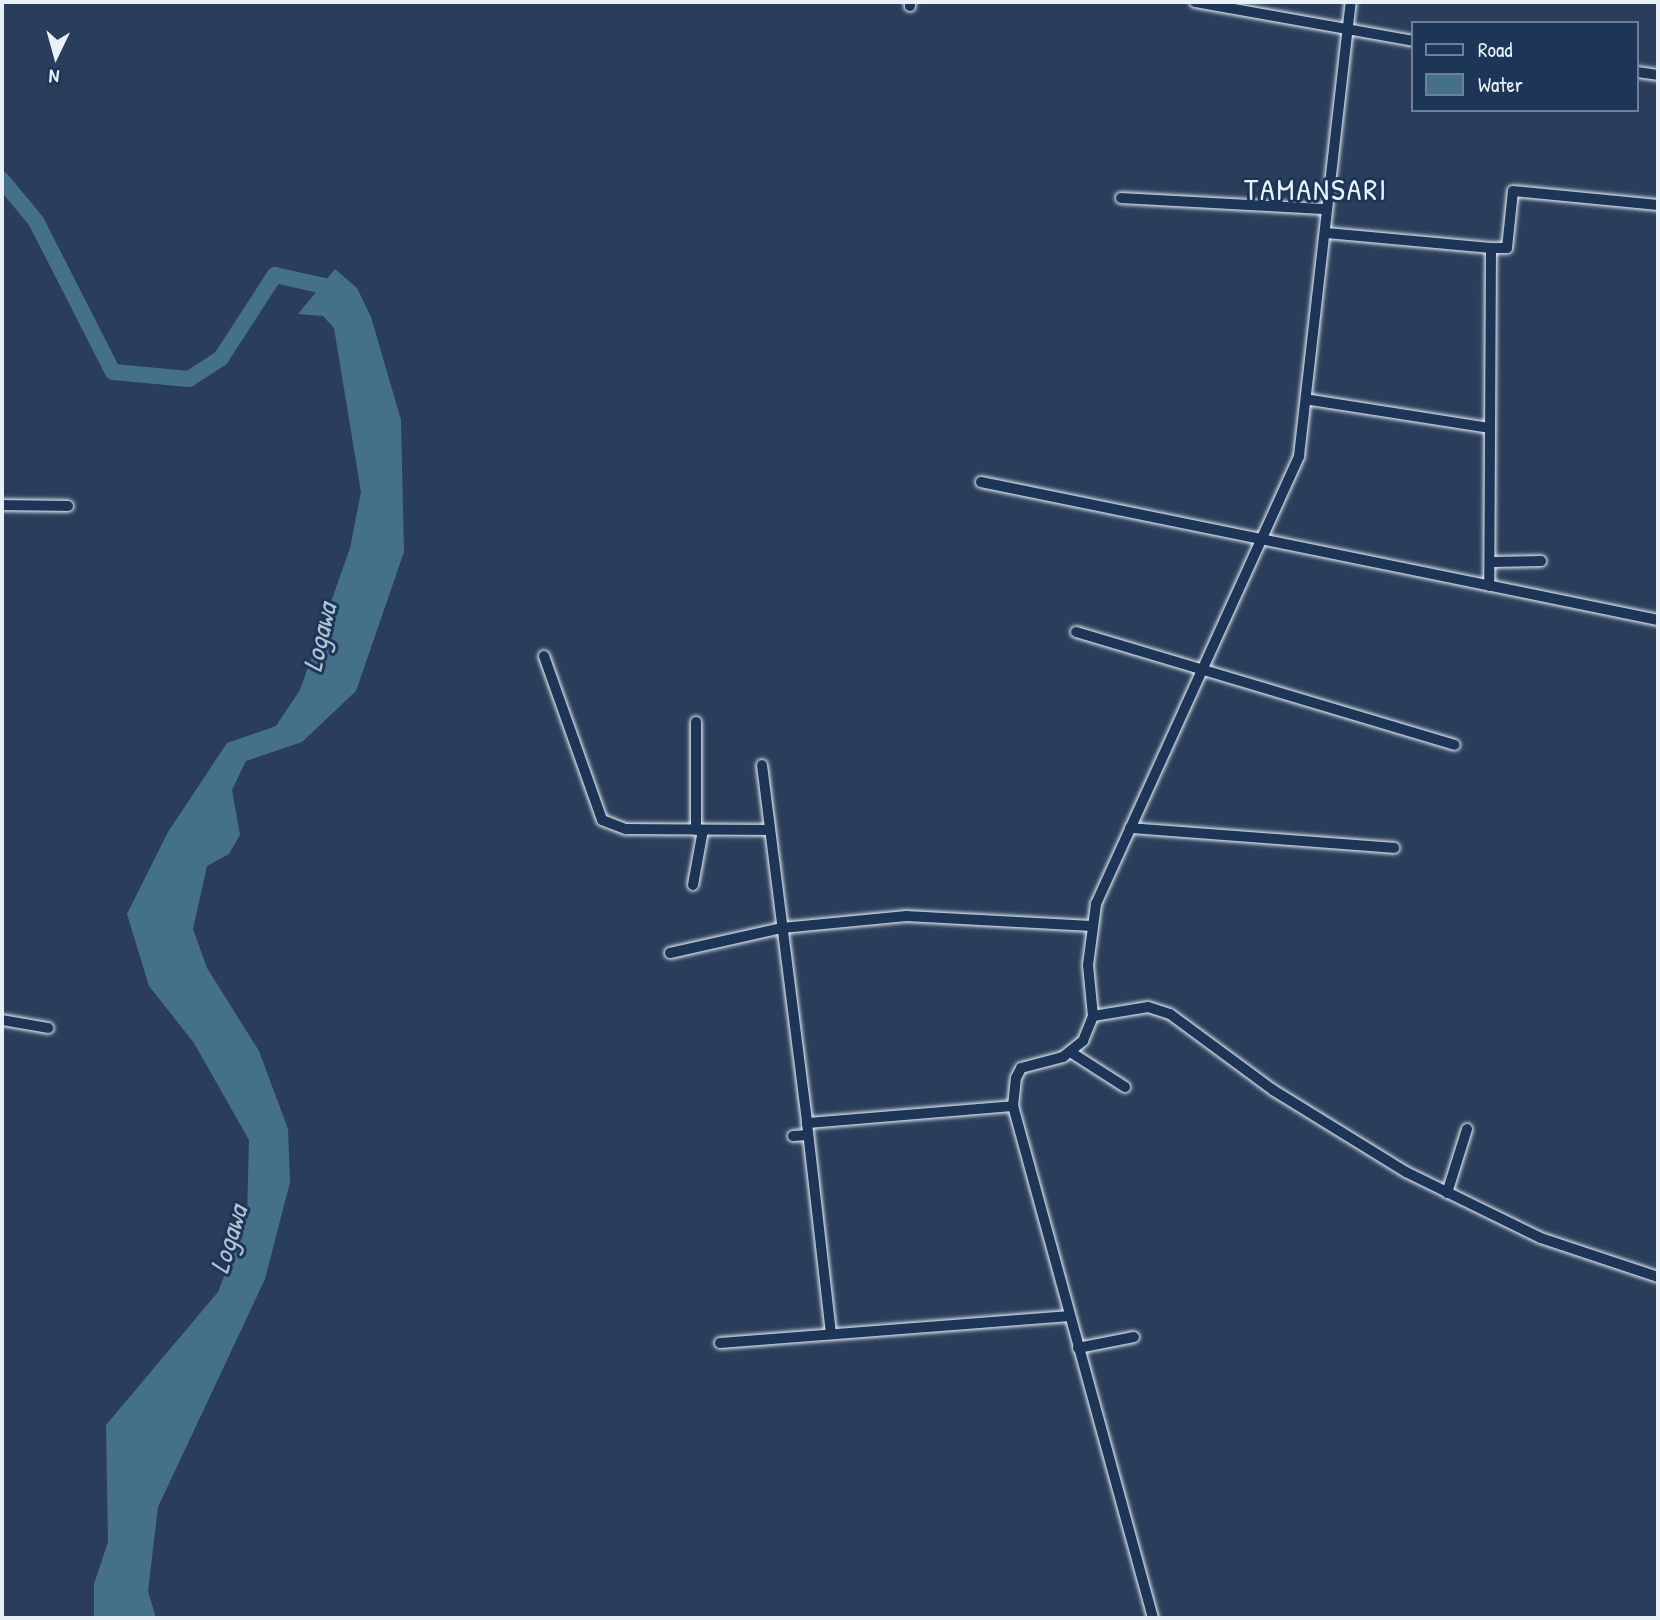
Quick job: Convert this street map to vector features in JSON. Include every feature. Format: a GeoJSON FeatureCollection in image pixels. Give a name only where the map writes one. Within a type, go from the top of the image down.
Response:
{"type":"FeatureCollection","features":[{"type":"Feature","properties":{"kind":"street"},"geometry":{"type":"LineString","coordinates":[[1195,2],[1412,41]]}},
{"type":"Feature","properties":{"kind":"street"},"geometry":{"type":"LineString","coordinates":[[1153,1618],[1013,1106],[1021,1068],[1072,1053],[1093,1016],[1092,926],[1130,828],[1206,671],[1299,456],[1311,400],[1344,30],[1351,2]]}},
{"type":"Feature","properties":{"kind":"street"},"geometry":{"type":"LineString","coordinates":[[1639,72],[1658,75]]}},
{"type":"Feature","properties":{"kind":"street"},"geometry":{"type":"LineString","coordinates":[[1326,233],[1507,248],[1512,191],[1658,205]]}},
{"type":"Feature","properties":{"kind":"street"},"geometry":{"type":"LineString","coordinates":[[1121,198],[1327,209]]}},
{"type":"Feature","properties":{"kind":"street"},"geometry":{"type":"LineString","coordinates":[[1489,586],[1493,562],[1489,428],[1491,248]]}},
{"type":"Feature","properties":{"kind":"street"},"geometry":{"type":"LineString","coordinates":[[1311,400],[1489,428]]}},
{"type":"Feature","properties":{"kind":"street"},"geometry":{"type":"LineString","coordinates":[[981,482],[1658,620]]}},
{"type":"Feature","properties":{"kind":"street"},"geometry":{"type":"LineString","coordinates":[[2,505],[68,506]]}},
{"type":"Feature","properties":{"kind":"street"},"geometry":{"type":"LineString","coordinates":[[1493,562],[1541,561]]}},
{"type":"Feature","properties":{"kind":"street"},"geometry":{"type":"LineString","coordinates":[[1076,632],[1454,745]]}},
{"type":"Feature","properties":{"kind":"street"},"geometry":{"type":"LineString","coordinates":[[544,656],[602,820],[626,830],[769,830]]}},
{"type":"Feature","properties":{"kind":"street"},"geometry":{"type":"LineString","coordinates":[[693,885],[699,830],[696,722]]}},
{"type":"Feature","properties":{"kind":"street"},"geometry":{"type":"LineString","coordinates":[[762,765],[831,1333]]}},
{"type":"Feature","properties":{"kind":"street"},"geometry":{"type":"LineString","coordinates":[[1130,828],[1394,848]]}},
{"type":"Feature","properties":{"kind":"street"},"geometry":{"type":"LineString","coordinates":[[670,953],[782,928],[980,915],[1092,926]]}},
{"type":"Feature","properties":{"kind":"street"},"geometry":{"type":"LineString","coordinates":[[1093,1016],[1148,1007],[1170,1014],[1273,1090],[1447,1193],[1541,1238],[1658,1277]]}},
{"type":"Feature","properties":{"kind":"street"},"geometry":{"type":"LineString","coordinates":[[2,1020],[48,1028]]}},
{"type":"Feature","properties":{"kind":"street"},"geometry":{"type":"LineString","coordinates":[[1072,1053],[1125,1087]]}},
{"type":"Feature","properties":{"kind":"street"},"geometry":{"type":"LineString","coordinates":[[807,1122],[1013,1106]]}},
{"type":"Feature","properties":{"kind":"street"},"geometry":{"type":"LineString","coordinates":[[1447,1193],[1467,1129]]}},
{"type":"Feature","properties":{"kind":"street"},"geometry":{"type":"LineString","coordinates":[[793,1136],[808,1135]]}},
{"type":"Feature","properties":{"kind":"street"},"geometry":{"type":"LineString","coordinates":[[720,1343],[1070,1316]]}},
{"type":"Feature","properties":{"kind":"street"},"geometry":{"type":"LineString","coordinates":[[1078,1348],[1134,1337]]}},
{"type":"Feature","properties":{"kind":"water"},"geometry":{"type":"Polygon","coordinates":[[[335,269],[357,288],[371,317],[401,420],[404,552],[356,691],[302,742],[246,761],[232,790],[240,835],[229,854],[207,866],[193,929],[207,968],[259,1051],[288,1129],[290,1182],[265,1279],[158,1507],[148,1591],[156,1618],[94,1618],[94,1584],[108,1542],[106,1425],[218,1292],[247,1215],[249,1140],[194,1043],[149,986],[127,914],[168,832],[227,743],[276,726],[300,690],[350,548],[361,492],[334,328],[323,316],[298,314],[335,269]]]}},
{"type":"Feature","properties":{"kind":"waterway","name":"Logawa"},"geometry":{"type":"LineString","coordinates":[[2,180],[36,221],[113,372],[189,379],[221,358],[275,275],[333,288],[338,296]]}},
{"type":"Feature","properties":{"kind":"district","name":"TAMANSARI"},"geometry":{"type":"Point","coordinates":[1316,189]}}]}
